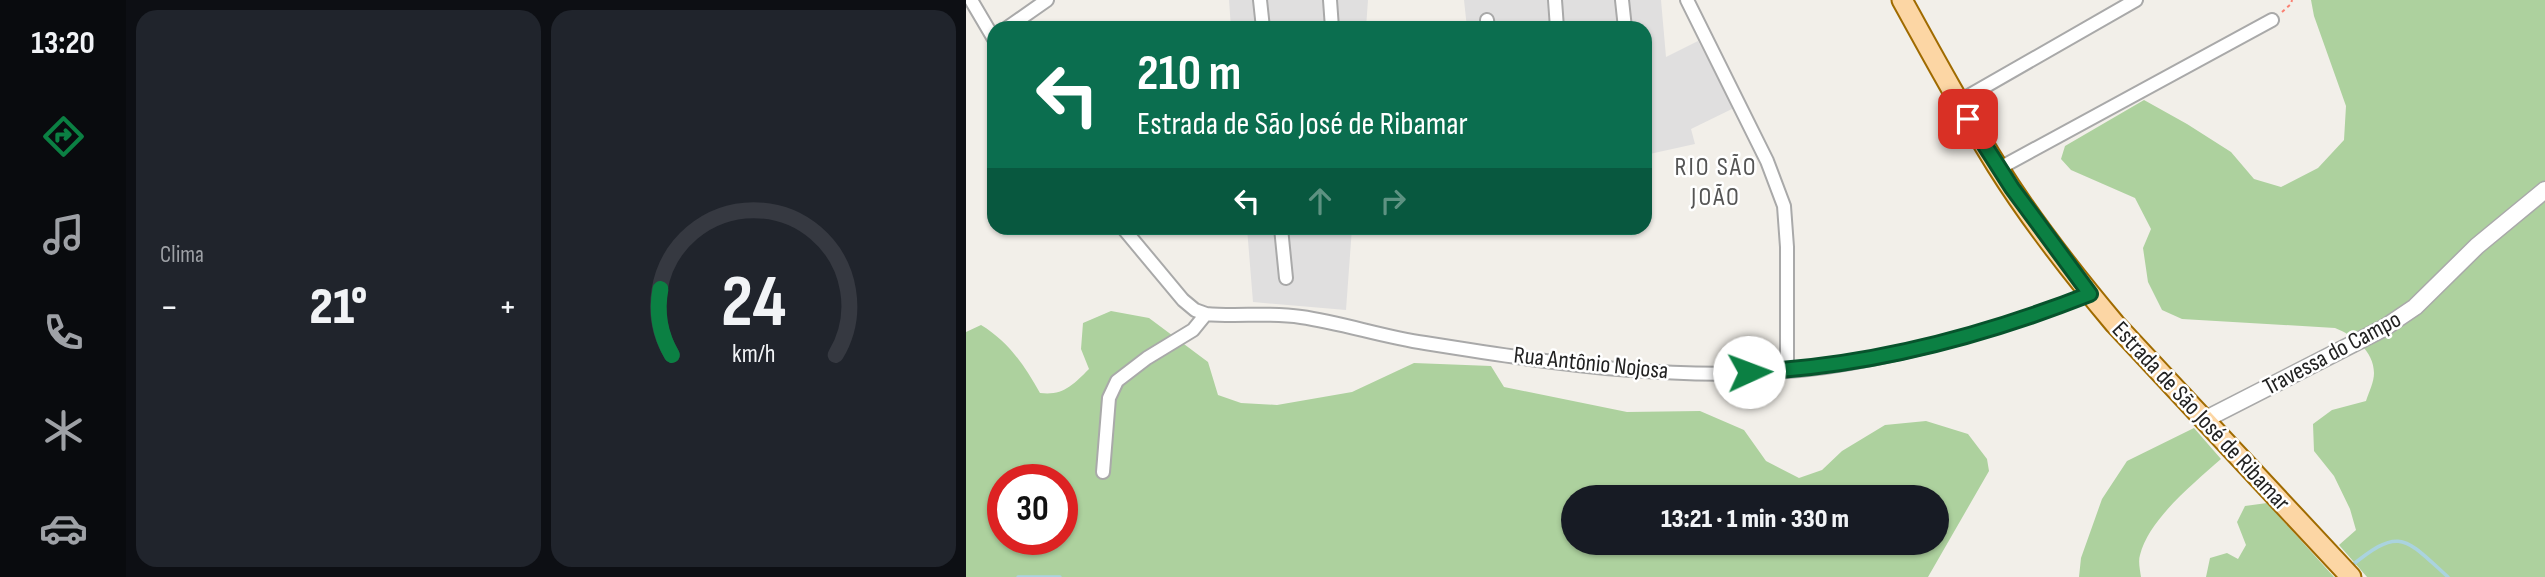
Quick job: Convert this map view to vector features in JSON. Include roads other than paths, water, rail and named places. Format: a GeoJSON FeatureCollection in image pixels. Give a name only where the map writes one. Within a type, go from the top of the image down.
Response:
{"type":"FeatureCollection","features":[{"type":"Feature","properties":{"kind":"main road","name":"Estrada de São José de Ribamar"},"geometry":{"type":"LineString","coordinates":[[1902,0],[1998,169],[2090,294],[2351,577]]}},
{"type":"Feature","properties":{"kind":"street"},"geometry":{"type":"LineString","coordinates":[[971,0],[987,26]]}},
{"type":"Feature","properties":{"kind":"street"},"geometry":{"type":"LineString","coordinates":[[1017,21],[1047,0]]}},
{"type":"Feature","properties":{"kind":"street"},"geometry":{"type":"LineString","coordinates":[[1260,0],[1262,21]]}},
{"type":"Feature","properties":{"kind":"street"},"geometry":{"type":"LineString","coordinates":[[1330,0],[1332,21]]}},
{"type":"Feature","properties":{"kind":"street"},"geometry":{"type":"LineString","coordinates":[[1555,0],[1556,21]]}},
{"type":"Feature","properties":{"kind":"street"},"geometry":{"type":"LineString","coordinates":[[1622,0],[1624,21]]}},
{"type":"Feature","properties":{"kind":"street"},"geometry":{"type":"LineString","coordinates":[[1687,0],[1767,161],[1784,206],[1787,247],[1787,370]]}},
{"type":"Feature","properties":{"kind":"street"},"geometry":{"type":"LineString","coordinates":[[1958,102],[2136,0]]}},
{"type":"Feature","properties":{"kind":"street"},"geometry":{"type":"LineString","coordinates":[[1998,169],[2272,20]]}},
{"type":"Feature","properties":{"kind":"street","name":"Travessa do Campo"},"geometry":{"type":"LineString","coordinates":[[2204,420],[2384,328],[2416,307],[2486,238],[2545,190]]}},
{"type":"Feature","properties":{"kind":"street"},"geometry":{"type":"LineString","coordinates":[[1103,472],[1109,398],[1117,381],[1147,358],[1193,330],[1206,314],[1195,310],[1183,300],[1129,235]]}},
{"type":"Feature","properties":{"kind":"street"},"geometry":{"type":"LineString","coordinates":[[1282,235],[1286,278]]}},
{"type":"Feature","properties":{"kind":"street","name":"Rua Antônio Nojosa"},"geometry":{"type":"LineString","coordinates":[[1206,314],[1299,316],[1422,343],[1626,370],[1672,373],[1787,370],[1864,360],[2012,323],[2090,294]]}},
{"type":"Feature","properties":{"kind":"waterway"},"geometry":{"type":"LineString","coordinates":[[2350,567],[2380,546],[2401,542],[2411,545],[2448,577]]}},
{"type":"Feature","properties":{"kind":"waterway"},"geometry":{"type":"LineString","coordinates":[[1018,577],[1060,577]]}},
{"type":"Feature","properties":{"kind":"district","name":"RIO SÃO JOÃO"},"geometry":{"type":"Point","coordinates":[1716,182]}}]}
